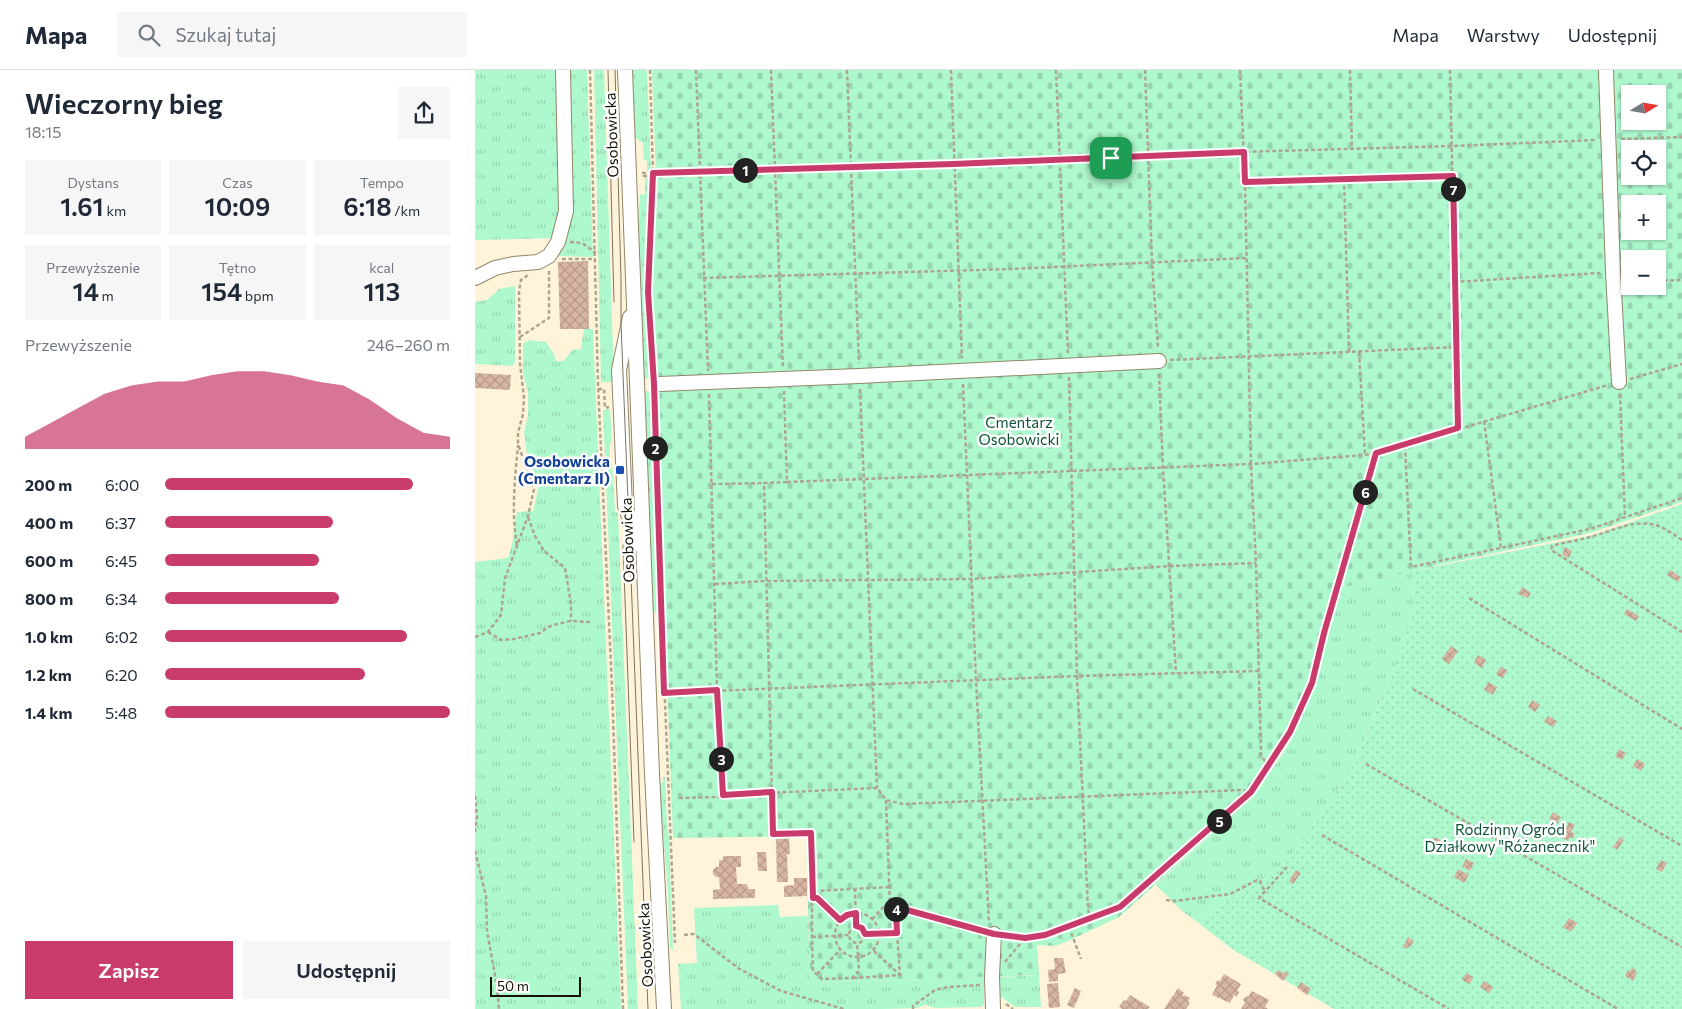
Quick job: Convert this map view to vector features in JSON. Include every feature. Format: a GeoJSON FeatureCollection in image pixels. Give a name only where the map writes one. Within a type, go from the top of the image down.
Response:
{"type":"FeatureCollection","features":[{"type":"Feature","properties":{"kind":"street"},"geometry":{"type":"LineString","coordinates":[[475,278],[495,268],[538,262],[549,256],[558,242],[566,211],[563,70]]}},
{"type":"Feature","properties":{"kind":"street","name":"Osobowicka"},"geometry":{"type":"LineString","coordinates":[[625,70],[643,554],[663,1009]]}},
{"type":"Feature","properties":{"kind":"street"},"geometry":{"type":"LineString","coordinates":[[1606,70],[1619,382]]}},
{"type":"Feature","properties":{"kind":"street"},"geometry":{"type":"LineString","coordinates":[[655,384],[1159,361]]}},
{"type":"Feature","properties":{"kind":"street"},"geometry":{"type":"LineString","coordinates":[[992,933],[993,1009]]}},
{"type":"Feature","properties":{"kind":"path"},"geometry":{"type":"LineString","coordinates":[[590,70],[598,390],[612,687],[623,1009]]}},
{"type":"Feature","properties":{"kind":"path"},"geometry":{"type":"LineString","coordinates":[[650,70],[653,174],[648,292],[655,384],[664,693],[675,950]]}},
{"type":"Feature","properties":{"kind":"path"},"geometry":{"type":"LineString","coordinates":[[696,70],[715,584],[717,690],[723,795]]}},
{"type":"Feature","properties":{"kind":"path"},"geometry":{"type":"LineString","coordinates":[[771,70],[787,482]]}},
{"type":"Feature","properties":{"kind":"path"},"geometry":{"type":"LineString","coordinates":[[951,70],[976,680],[982,801],[992,933]]}},
{"type":"Feature","properties":{"kind":"path"},"geometry":{"type":"LineString","coordinates":[[1056,70],[1065,266],[1077,676],[1090,920]]}},
{"type":"Feature","properties":{"kind":"path"},"geometry":{"type":"LineString","coordinates":[[1145,70],[1152,262],[1176,673]]}},
{"type":"Feature","properties":{"kind":"path"},"geometry":{"type":"LineString","coordinates":[[1240,70],[1245,182],[1251,464],[1256,563],[1261,755],[1268,766]]}},
{"type":"Feature","properties":{"kind":"path"},"geometry":{"type":"LineString","coordinates":[[1350,70],[1353,149]]}},
{"type":"Feature","properties":{"kind":"path"},"geometry":{"type":"LineString","coordinates":[[1450,70],[1458,428]]}},
{"type":"Feature","properties":{"kind":"path"},"geometry":{"type":"LineString","coordinates":[[643,175],[1682,137]]}},
{"type":"Feature","properties":{"kind":"path"},"geometry":{"type":"LineString","coordinates":[[1245,182],[1453,176]]}},
{"type":"Feature","properties":{"kind":"path"},"geometry":{"type":"LineString","coordinates":[[1344,179],[1349,352]]}},
{"type":"Feature","properties":{"kind":"path"},"geometry":{"type":"LineString","coordinates":[[558,242],[582,243],[595,253]]}},
{"type":"Feature","properties":{"kind":"path"},"geometry":{"type":"LineString","coordinates":[[520,337],[549,318],[549,256]]}},
{"type":"Feature","properties":{"kind":"path"},"geometry":{"type":"LineString","coordinates":[[703,278],[1247,258]]}},
{"type":"Feature","properties":{"kind":"path"},"geometry":{"type":"LineString","coordinates":[[574,259],[596,259]]}},
{"type":"Feature","properties":{"kind":"path"},"geometry":{"type":"LineString","coordinates":[[1454,282],[1613,272]]}},
{"type":"Feature","properties":{"kind":"path"},"geometry":{"type":"LineString","coordinates":[[1666,281],[1682,280]]}},
{"type":"Feature","properties":{"kind":"path"},"geometry":{"type":"LineString","coordinates":[[517,545],[514,493],[518,433],[523,414],[524,397],[520,364],[519,291]]}},
{"type":"Feature","properties":{"kind":"path"},"geometry":{"type":"LineString","coordinates":[[1159,361],[1456,347]]}},
{"type":"Feature","properties":{"kind":"path"},"geometry":{"type":"LineString","coordinates":[[1359,352],[1365,455]]}},
{"type":"Feature","properties":{"kind":"path"},"geometry":{"type":"LineString","coordinates":[[711,484],[764,484],[968,474],[1163,468],[1251,464],[1365,455],[1682,364]]}},
{"type":"Feature","properties":{"kind":"path"},"geometry":{"type":"LineString","coordinates":[[1619,382],[1625,518]]}},
{"type":"Feature","properties":{"kind":"path"},"geometry":{"type":"LineString","coordinates":[[598,384],[607,385],[609,407],[605,408],[604,389],[598,390]]}},
{"type":"Feature","properties":{"kind":"path"},"geometry":{"type":"LineString","coordinates":[[1484,421],[1501,548]]}},
{"type":"Feature","properties":{"kind":"path"},"geometry":{"type":"LineString","coordinates":[[475,637],[488,632],[501,615],[505,578],[528,516],[534,488],[518,444]]}},
{"type":"Feature","properties":{"kind":"path"},"geometry":{"type":"LineString","coordinates":[[1405,445],[1411,567],[1590,529],[1682,498]]}},
{"type":"Feature","properties":{"kind":"path"},"geometry":{"type":"LineString","coordinates":[[872,684],[877,788],[886,800],[890,906],[992,933],[1025,938],[1045,935],[1090,920],[1120,907],[1251,792],[1290,732],[1312,683],[1324,633],[1376,453]]}},
{"type":"Feature","properties":{"kind":"path"},"geometry":{"type":"LineString","coordinates":[[764,484],[773,834],[811,833],[813,971],[822,978],[900,975]]}},
{"type":"Feature","properties":{"kind":"path"},"geometry":{"type":"LineString","coordinates":[[528,516],[535,536],[544,551],[565,568],[571,604],[571,621]]}},
{"type":"Feature","properties":{"kind":"path"},"geometry":{"type":"LineString","coordinates":[[1682,540],[1661,526],[1633,524],[1558,544],[1552,546],[1551,550],[1682,632]]}},
{"type":"Feature","properties":{"kind":"path"},"geometry":{"type":"LineString","coordinates":[[715,584],[766,581],[972,579],[1170,566],[1256,563]]}},
{"type":"Feature","properties":{"kind":"path"},"geometry":{"type":"LineString","coordinates":[[1469,598],[1682,729]]}},
{"type":"Feature","properties":{"kind":"path"},"geometry":{"type":"LineString","coordinates":[[488,632],[501,640],[514,639],[540,633],[548,627],[571,621],[590,622]]}},
{"type":"Feature","properties":{"kind":"path"},"geometry":{"type":"LineString","coordinates":[[664,693],[1077,676],[1259,671]]}},
{"type":"Feature","properties":{"kind":"path"},"geometry":{"type":"LineString","coordinates":[[1413,689],[1682,846]]}},
{"type":"Feature","properties":{"kind":"path"},"geometry":{"type":"LineString","coordinates":[[1366,764],[1682,947]]}},
{"type":"Feature","properties":{"kind":"path"},"geometry":{"type":"LineString","coordinates":[[679,798],[877,788]]}},
{"type":"Feature","properties":{"kind":"path"},"geometry":{"type":"LineString","coordinates":[[886,800],[903,804],[1243,790],[1251,792]]}},
{"type":"Feature","properties":{"kind":"path"},"geometry":{"type":"LineString","coordinates":[[475,796],[477,817],[475,832]]}},
{"type":"Feature","properties":{"kind":"path"},"geometry":{"type":"LineString","coordinates":[[1322,835],[1618,1009]]}},
{"type":"Feature","properties":{"kind":"path"},"geometry":{"type":"LineString","coordinates":[[475,851],[486,896],[487,931],[497,986],[499,1009]]}},
{"type":"Feature","properties":{"kind":"path"},"geometry":{"type":"LineString","coordinates":[[1287,867],[1259,898],[1449,1009]]}},
{"type":"Feature","properties":{"kind":"path"},"geometry":{"type":"LineString","coordinates":[[1166,900],[1174,901],[1230,894],[1257,880],[1260,881],[1265,892]]}},
{"type":"Feature","properties":{"kind":"path"},"geometry":{"type":"LineString","coordinates":[[813,891],[889,887]]}},
{"type":"Feature","properties":{"kind":"path"},"geometry":{"type":"LineString","coordinates":[[855,888],[856,926]]}},
{"type":"Feature","properties":{"kind":"path"},"geometry":{"type":"LineString","coordinates":[[813,898],[817,898],[840,920]]}},
{"type":"Feature","properties":{"kind":"path"},"geometry":{"type":"LineString","coordinates":[[872,919],[890,899]]}},
{"type":"Feature","properties":{"kind":"path"},"geometry":{"type":"LineString","coordinates":[[896,907],[900,975]]}},
{"type":"Feature","properties":{"kind":"path"},"geometry":{"type":"LineString","coordinates":[[856,913],[865,914],[872,919],[877,926],[879,934],[878,943],[874,950],[867,956],[849,957],[837,945],[835,937],[836,928],[840,920],[847,915],[856,913]]}},
{"type":"Feature","properties":{"kind":"path"},"geometry":{"type":"LineString","coordinates":[[856,926],[862,928],[865,934],[864,939],[857,943]]}},
{"type":"Feature","properties":{"kind":"path"},"geometry":{"type":"LineString","coordinates":[[856,926],[850,930],[849,935],[851,940],[857,943]]}},
{"type":"Feature","properties":{"kind":"path"},"geometry":{"type":"LineString","coordinates":[[1069,927],[1081,959]]}},
{"type":"Feature","properties":{"kind":"path"},"geometry":{"type":"LineString","coordinates":[[865,934],[897,933]]}},
{"type":"Feature","properties":{"kind":"path"},"geometry":{"type":"LineString","coordinates":[[684,935],[694,934],[738,968],[781,991],[844,1009]]}},
{"type":"Feature","properties":{"kind":"path"},"geometry":{"type":"LineString","coordinates":[[812,937],[849,935]]}},
{"type":"Feature","properties":{"kind":"path"},"geometry":{"type":"LineString","coordinates":[[852,978],[859,970],[857,943]]}},
{"type":"Feature","properties":{"kind":"path"},"geometry":{"type":"LineString","coordinates":[[817,974],[840,949]]}},
{"type":"Feature","properties":{"kind":"path"},"geometry":{"type":"LineString","coordinates":[[874,950],[900,975]]}},
{"type":"Feature","properties":{"kind":"path"},"geometry":{"type":"LineString","coordinates":[[913,1009],[913,1006],[935,990],[948,986],[992,985]]}},
{"type":"Feature","properties":{"kind":"green space"},"geometry":{"type":"Polygon","coordinates":[[[475,70],[555,70],[562,211],[555,238],[475,240],[475,70]]]}},
{"type":"Feature","properties":{"kind":"green space"},"geometry":{"type":"Polygon","coordinates":[[[569,70],[587,70],[593,257],[558,256],[570,210],[569,70]]]}},
{"type":"Feature","properties":{"kind":"green space"},"geometry":{"type":"Polygon","coordinates":[[[594,70],[604,70],[614,382],[601,382],[594,70]]]}},
{"type":"Feature","properties":{"kind":"green space"},"geometry":{"type":"Polygon","coordinates":[[[632,70],[647,70],[651,171],[647,171],[643,143],[635,137],[632,70]]]}},
{"type":"Feature","properties":{"kind":"green space","name":"Cmentarz Osobowicki"},"geometry":{"type":"Polygon","coordinates":[[[652,70],[1682,70],[1682,502],[1590,533],[1344,587],[1342,594],[1338,595],[1321,666],[1295,733],[1255,796],[1119,917],[1055,946],[1037,945],[1039,975],[810,983],[806,836],[673,838],[657,417],[660,387],[652,352],[650,292],[656,177],[652,70]]]}},
{"type":"Feature","properties":{"kind":"green space"},"geometry":{"type":"Polygon","coordinates":[[[645,178],[651,178],[646,293],[650,376],[643,380],[637,234],[640,195],[645,194],[645,178]]]}},
{"type":"Feature","properties":{"kind":"green space"},"geometry":{"type":"Polygon","coordinates":[[[515,286],[515,362],[513,366],[475,364],[475,302],[487,300],[499,289],[515,286]]]}},
{"type":"Feature","properties":{"kind":"green space"},"geometry":{"type":"Polygon","coordinates":[[[584,329],[593,329],[621,1009],[475,1009],[475,562],[508,558],[517,512],[533,511],[539,485],[527,455],[524,432],[528,415],[528,393],[523,373],[523,343],[531,340],[546,342],[556,361],[564,361],[572,350],[581,349],[584,329]]]}},
{"type":"Feature","properties":{"kind":"green space"},"geometry":{"type":"Polygon","coordinates":[[[643,391],[647,391],[650,394],[659,614],[656,614],[651,606],[643,391]]]}},
{"type":"Feature","properties":{"kind":"green space"},"geometry":{"type":"Polygon","coordinates":[[[610,409],[612,443],[610,443],[610,461],[612,461],[615,512],[618,513],[638,1009],[628,1009],[603,410],[610,409]]]}},
{"type":"Feature","properties":{"kind":"green space","name":"Rodzinny Ogród Działkowy \"Różanecznik\""},"geometry":{"type":"Polygon","coordinates":[[[1682,504],[1682,1009],[1334,1009],[1232,949],[1200,924],[1204,918],[1243,890],[1285,864],[1349,775],[1398,661],[1414,605],[1413,571],[1594,535],[1682,504]]]}},
{"type":"Feature","properties":{"kind":"green space"},"geometry":{"type":"Polygon","coordinates":[[[1413,571],[1414,605],[1398,661],[1349,775],[1285,864],[1243,890],[1204,918],[1200,924],[1182,911],[1156,885],[1255,796],[1289,744],[1321,666],[1338,595],[1344,587],[1413,571]]]}},
{"type":"Feature","properties":{"kind":"green space"},"geometry":{"type":"Polygon","coordinates":[[[663,777],[665,777],[669,837],[673,951],[670,947],[668,892],[659,783],[663,782],[663,777]]]}},
{"type":"Feature","properties":{"kind":"green space"},"geometry":{"type":"Polygon","coordinates":[[[778,905],[780,917],[808,916],[810,983],[984,977],[984,1004],[981,1007],[935,1008],[925,1005],[917,1008],[885,1009],[681,1009],[678,964],[697,963],[694,908],[778,905]]]}},
{"type":"Feature","properties":{"kind":"green space"},"geometry":{"type":"Polygon","coordinates":[[[1039,975],[1041,1007],[1015,1007],[1000,996],[1000,977],[1039,975]]]}},
{"type":"Feature","properties":{"kind":"building"},"geometry":{"type":"Polygon","coordinates":[[[588,261],[589,329],[560,329],[558,262],[588,261]]]}},
{"type":"Feature","properties":{"kind":"building"},"geometry":{"type":"Polygon","coordinates":[[[475,373],[511,375],[510,390],[475,388],[475,373]]]}},
{"type":"Feature","properties":{"kind":"building"},"geometry":{"type":"Polygon","coordinates":[[[1565,547],[1572,551],[1569,558],[1562,555],[1565,547]]]}},
{"type":"Feature","properties":{"kind":"building"},"geometry":{"type":"Polygon","coordinates":[[[1670,570],[1681,577],[1678,582],[1667,575],[1670,570]]]}},
{"type":"Feature","properties":{"kind":"building"},"geometry":{"type":"Polygon","coordinates":[[[1522,587],[1531,593],[1528,598],[1518,594],[1522,587]]]}},
{"type":"Feature","properties":{"kind":"building"},"geometry":{"type":"Polygon","coordinates":[[[1627,609],[1639,616],[1636,621],[1624,614],[1627,609]]]}},
{"type":"Feature","properties":{"kind":"building"},"geometry":{"type":"Polygon","coordinates":[[[1451,646],[1458,651],[1449,664],[1442,659],[1451,646]]]}},
{"type":"Feature","properties":{"kind":"building"},"geometry":{"type":"Polygon","coordinates":[[[1478,655],[1486,660],[1482,668],[1474,663],[1478,655]]]}},
{"type":"Feature","properties":{"kind":"building"},"geometry":{"type":"Polygon","coordinates":[[[1500,667],[1507,670],[1503,678],[1496,675],[1500,667]]]}},
{"type":"Feature","properties":{"kind":"building"},"geometry":{"type":"Polygon","coordinates":[[[1488,682],[1497,687],[1493,695],[1484,690],[1488,682]]]}},
{"type":"Feature","properties":{"kind":"building"},"geometry":{"type":"Polygon","coordinates":[[[1532,700],[1540,705],[1535,712],[1528,707],[1532,700]]]}},
{"type":"Feature","properties":{"kind":"building"},"geometry":{"type":"Polygon","coordinates":[[[1548,716],[1557,721],[1553,727],[1544,722],[1548,716]]]}},
{"type":"Feature","properties":{"kind":"building"},"geometry":{"type":"Polygon","coordinates":[[[1619,749],[1626,753],[1622,760],[1615,756],[1619,749]]]}},
{"type":"Feature","properties":{"kind":"building"},"geometry":{"type":"Polygon","coordinates":[[[1637,759],[1645,764],[1641,771],[1633,766],[1637,759]]]}},
{"type":"Feature","properties":{"kind":"building"},"geometry":{"type":"Polygon","coordinates":[[[1553,812],[1561,817],[1557,824],[1549,819],[1553,812]]]}},
{"type":"Feature","properties":{"kind":"building"},"geometry":{"type":"Polygon","coordinates":[[[1569,822],[1575,825],[1571,832],[1575,834],[1568,841],[1561,837],[1569,822]]]}},
{"type":"Feature","properties":{"kind":"building"},"geometry":{"type":"Polygon","coordinates":[[[789,837],[790,854],[787,854],[788,882],[777,882],[776,838],[789,837]]]}},
{"type":"Feature","properties":{"kind":"building"},"geometry":{"type":"Polygon","coordinates":[[[1435,837],[1443,842],[1438,849],[1430,844],[1435,837]]]}},
{"type":"Feature","properties":{"kind":"building"},"geometry":{"type":"Polygon","coordinates":[[[1620,837],[1624,840],[1617,850],[1613,847],[1620,837]]]}},
{"type":"Feature","properties":{"kind":"building"},"geometry":{"type":"Polygon","coordinates":[[[757,852],[766,852],[767,871],[758,871],[757,852]]]}},
{"type":"Feature","properties":{"kind":"building"},"geometry":{"type":"Polygon","coordinates":[[[723,856],[741,856],[741,867],[736,867],[737,884],[747,884],[748,889],[755,889],[755,898],[713,899],[713,890],[720,889],[719,877],[713,874],[713,870],[719,867],[719,860],[723,860],[723,856]]]}},
{"type":"Feature","properties":{"kind":"building"},"geometry":{"type":"Polygon","coordinates":[[[1466,859],[1474,863],[1470,871],[1462,866],[1466,859]]]}},
{"type":"Feature","properties":{"kind":"building"},"geometry":{"type":"Polygon","coordinates":[[[1661,860],[1667,863],[1662,872],[1656,869],[1661,860]]]}},
{"type":"Feature","properties":{"kind":"building"},"geometry":{"type":"Polygon","coordinates":[[[1458,869],[1469,875],[1464,883],[1454,877],[1458,869]]]}},
{"type":"Feature","properties":{"kind":"building"},"geometry":{"type":"Polygon","coordinates":[[[1296,870],[1301,873],[1293,884],[1289,881],[1296,870]]]}},
{"type":"Feature","properties":{"kind":"building"},"geometry":{"type":"Polygon","coordinates":[[[794,878],[807,878],[807,896],[784,897],[784,886],[794,885],[794,878]]]}},
{"type":"Feature","properties":{"kind":"building"},"geometry":{"type":"Polygon","coordinates":[[[1569,918],[1577,923],[1571,932],[1563,927],[1569,918]]]}},
{"type":"Feature","properties":{"kind":"building"},"geometry":{"type":"Polygon","coordinates":[[[1408,937],[1414,941],[1406,949],[1403,946],[1408,937]]]}},
{"type":"Feature","properties":{"kind":"building"},"geometry":{"type":"Polygon","coordinates":[[[1054,958],[1063,958],[1066,973],[1058,974],[1058,981],[1049,982],[1048,970],[1055,969],[1054,958]]]}},
{"type":"Feature","properties":{"kind":"building"},"geometry":{"type":"Polygon","coordinates":[[[1632,968],[1637,973],[1633,981],[1625,976],[1628,970],[1630,971],[1632,968]]]}},
{"type":"Feature","properties":{"kind":"building"},"geometry":{"type":"Polygon","coordinates":[[[1279,970],[1284,974],[1285,971],[1289,974],[1283,981],[1275,974],[1279,970]]]}},
{"type":"Feature","properties":{"kind":"building"},"geometry":{"type":"Polygon","coordinates":[[[1466,973],[1473,977],[1470,984],[1462,980],[1466,973]]]}},
{"type":"Feature","properties":{"kind":"building"},"geometry":{"type":"Polygon","coordinates":[[[1224,974],[1241,984],[1237,991],[1239,992],[1237,997],[1234,995],[1230,1003],[1212,995],[1217,985],[1215,984],[1218,980],[1220,981],[1224,974]]]}},
{"type":"Feature","properties":{"kind":"building"},"geometry":{"type":"Polygon","coordinates":[[[1484,981],[1493,987],[1489,993],[1480,987],[1484,981]]]}},
{"type":"Feature","properties":{"kind":"building"},"geometry":{"type":"Polygon","coordinates":[[[1301,982],[1311,989],[1307,995],[1297,988],[1301,982]]]}},
{"type":"Feature","properties":{"kind":"building"},"geometry":{"type":"Polygon","coordinates":[[[1058,983],[1060,1007],[1049,1008],[1047,984],[1058,983]]]}},
{"type":"Feature","properties":{"kind":"building"},"geometry":{"type":"Polygon","coordinates":[[[1075,988],[1081,991],[1074,1008],[1067,1005],[1075,988]]]}},
{"type":"Feature","properties":{"kind":"building"},"geometry":{"type":"Polygon","coordinates":[[[1178,988],[1184,993],[1181,997],[1184,995],[1190,998],[1188,1002],[1190,1003],[1186,1009],[1164,1009],[1178,988]]]}},
{"type":"Feature","properties":{"kind":"building"},"geometry":{"type":"Polygon","coordinates":[[[1252,991],[1269,1000],[1265,1007],[1268,1009],[1241,1009],[1245,1002],[1243,1000],[1252,991]]]}},
{"type":"Feature","properties":{"kind":"building"},"geometry":{"type":"Polygon","coordinates":[[[1130,995],[1150,1007],[1148,1009],[1122,1009],[1119,1007],[1130,995]]]}},
{"type":"Feature","properties":{"kind":"tram line"},"geometry":{"type":"LineString","coordinates":[[608,70],[614,302]]}},
{"type":"Feature","properties":{"kind":"tram line"},"geometry":{"type":"LineString","coordinates":[[615,70],[621,323],[648,1009]]}},
{"type":"Feature","properties":{"kind":"tram line"},"geometry":{"type":"LineString","coordinates":[[623,545],[634,842]]}},
{"type":"Feature","properties":{"kind":"place","name":"Osobowicka (Cmentarz II)"},"geometry":{"type":"Point","coordinates":[620,470]}},
{"type":"Feature","properties":{"kind":"route"},"geometry":{"type":"LineString","coordinates":[[1244,152],[1245,182],[1453,176],[1458,428],[1376,453],[1324,633],[1312,683],[1290,732],[1251,792],[1120,907],[1090,920],[1045,935],[1025,938],[994,934],[896,907],[897,933],[865,934],[862,928],[856,926],[856,913],[847,915],[840,920],[817,898],[813,898],[811,833],[773,834],[772,792],[723,795],[717,690],[664,693],[654,384],[648,292],[653,173],[1111,158],[1244,152]]}}]}
